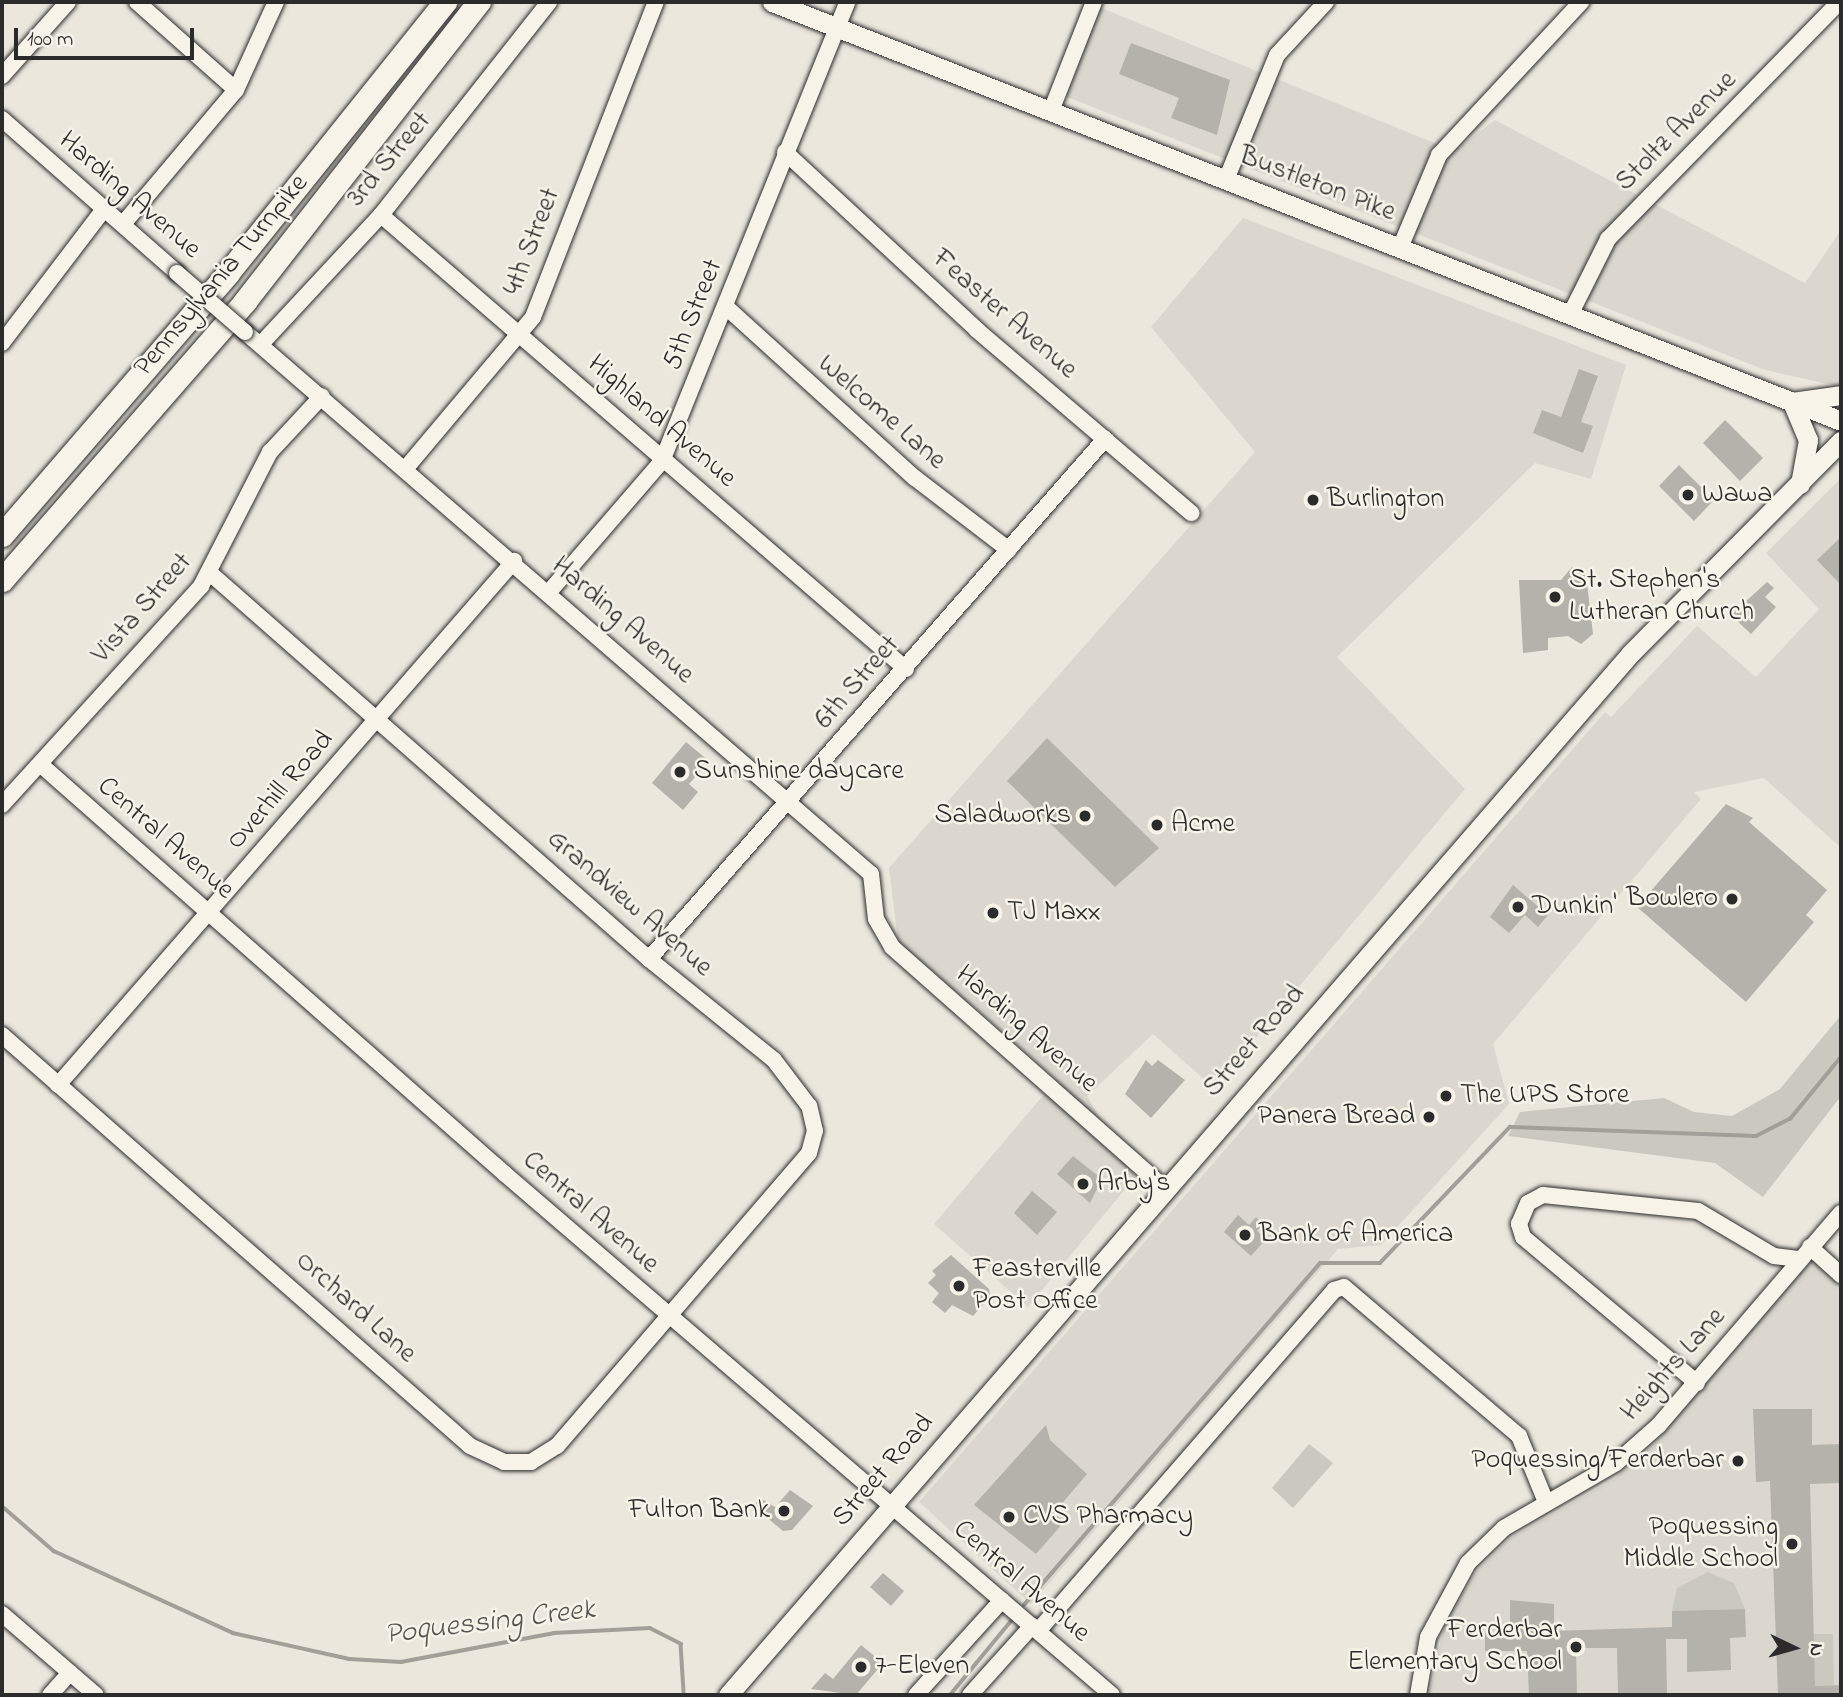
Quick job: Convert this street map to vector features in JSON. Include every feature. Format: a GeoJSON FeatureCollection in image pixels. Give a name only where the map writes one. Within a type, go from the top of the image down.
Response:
{"type":"FeatureCollection","features":[{"type":"Feature","properties":{"kind":"highway","name":"Pennsylvania Turnpike"},"geometry":{"type":"LineString","coordinates":[[2,536],[228,274],[445,2]]}},
{"type":"Feature","properties":{"kind":"highway","name":"Pennsylvania Turnpike"},"geometry":{"type":"LineString","coordinates":[[2,580],[245,301],[479,2]]}},
{"type":"Feature","properties":{"kind":"main road","name":"Bustleton Pike"},"geometry":{"type":"LineString","coordinates":[[772,2],[1841,421]]}},
{"type":"Feature","properties":{"kind":"main road"},"geometry":{"type":"LineString","coordinates":[[1799,485],[1808,440],[1792,402],[1841,395]]}},
{"type":"Feature","properties":{"kind":"main road","name":"Street Road"},"geometry":{"type":"LineString","coordinates":[[728,1695],[1630,654],[1841,441]]}},
{"type":"Feature","properties":{"kind":"main road"},"geometry":{"type":"LineString","coordinates":[[1799,485],[1841,461]]}},
{"type":"Feature","properties":{"kind":"street"},"geometry":{"type":"LineString","coordinates":[[2,76],[68,2]]}},
{"type":"Feature","properties":{"kind":"street"},"geometry":{"type":"LineString","coordinates":[[136,2],[236,90]]}},
{"type":"Feature","properties":{"kind":"street"},"geometry":{"type":"LineString","coordinates":[[123,224],[236,90],[276,2]]}},
{"type":"Feature","properties":{"kind":"street","name":"3rd Street"},"geometry":{"type":"LineString","coordinates":[[261,344],[381,215],[549,2]]}},
{"type":"Feature","properties":{"kind":"street","name":"4th Street"},"geometry":{"type":"LineString","coordinates":[[406,468],[521,337],[656,2]]}},
{"type":"Feature","properties":{"kind":"street","name":"5th Street"},"geometry":{"type":"LineString","coordinates":[[549,592],[662,461],[847,2]]}},
{"type":"Feature","properties":{"kind":"street"},"geometry":{"type":"LineString","coordinates":[[1051,111],[1094,2]]}},
{"type":"Feature","properties":{"kind":"street"},"geometry":{"type":"LineString","coordinates":[[1226,180],[1277,55],[1326,2]]}},
{"type":"Feature","properties":{"kind":"street"},"geometry":{"type":"LineString","coordinates":[[1400,248],[1439,155],[1581,2]]}},
{"type":"Feature","properties":{"kind":"street","name":"Stoltz Avenue"},"geometry":{"type":"LineString","coordinates":[[1570,313],[1608,239],[1839,2]]}},
{"type":"Feature","properties":{"kind":"street","name":"Harding Avenue"},"geometry":{"type":"LineString","coordinates":[[2,119],[245,332],[514,561],[871,874],[876,919],[892,947],[1166,1189]]}},
{"type":"Feature","properties":{"kind":"street","name":"Feaster Avenue"},"geometry":{"type":"LineString","coordinates":[[785,152],[1191,513]]}},
{"type":"Feature","properties":{"kind":"street"},"geometry":{"type":"LineString","coordinates":[[2,343],[104,209]]}},
{"type":"Feature","properties":{"kind":"street","name":"Highland Avenue"},"geometry":{"type":"LineString","coordinates":[[381,215],[662,461],[906,669]]}},
{"type":"Feature","properties":{"kind":"street","name":"Welcome Lane"},"geometry":{"type":"LineString","coordinates":[[725,306],[915,478],[1009,550]]}},
{"type":"Feature","properties":{"kind":"street","name":"Vista Street"},"geometry":{"type":"LineString","coordinates":[[2,805],[210,573],[270,452],[322,396]]}},
{"type":"Feature","properties":{"kind":"street","name":"6th Street"},"geometry":{"type":"LineString","coordinates":[[649,959],[789,803],[1105,439]]}},
{"type":"Feature","properties":{"kind":"street","name":"Overhill Road"},"geometry":{"type":"LineString","coordinates":[[58,1085],[212,915],[514,561]]}},
{"type":"Feature","properties":{"kind":"street","name":"Grandview Avenue"},"geometry":{"type":"LineString","coordinates":[[210,573],[379,718],[649,959],[774,1059],[814,1122],[803,1163],[670,1317]]}},
{"type":"Feature","properties":{"kind":"street","name":"Central Avenue"},"geometry":{"type":"LineString","coordinates":[[40,764],[670,1317],[1112,1695]]}},
{"type":"Feature","properties":{"kind":"street","name":"Orchard Lane"},"geometry":{"type":"LineString","coordinates":[[2,1035],[470,1446],[494,1459],[531,1462],[552,1450],[670,1317]]}},
{"type":"Feature","properties":{"kind":"street"},"geometry":{"type":"LineString","coordinates":[[1698,1383],[1522,1237],[1519,1224],[1528,1203],[1543,1195],[1698,1211],[1774,1256],[1805,1253],[1841,1275]]}},
{"type":"Feature","properties":{"kind":"street","name":"Heights Lane"},"geometry":{"type":"LineString","coordinates":[[1418,1695],[1428,1637],[1449,1591],[1491,1538],[1546,1502],[1616,1463],[1698,1383],[1841,1213]]}},
{"type":"Feature","properties":{"kind":"street"},"geometry":{"type":"LineString","coordinates":[[970,1695],[1035,1628],[1334,1290],[1344,1287],[1519,1436],[1546,1502]]}},
{"type":"Feature","properties":{"kind":"street"},"geometry":{"type":"LineString","coordinates":[[916,1695],[1002,1600]]}},
{"type":"Feature","properties":{"kind":"street"},"geometry":{"type":"LineString","coordinates":[[2,1614],[96,1695]]}},
{"type":"Feature","properties":{"kind":"street"},"geometry":{"type":"LineString","coordinates":[[50,1695],[70,1672]]}},
{"type":"Feature","properties":{"kind":"shaded area"},"geometry":{"type":"Polygon","coordinates":[[[1099,7],[1454,151],[1495,120],[1805,283],[1841,230],[1841,387],[1765,370],[1067,97],[1099,7]]]}},
{"type":"Feature","properties":{"kind":"shaded area"},"geometry":{"type":"Polygon","coordinates":[[[1243,218],[1626,365],[1591,479],[1535,463],[1337,657],[1465,789],[1214,1088],[1153,1034],[1087,1096],[1135,1177],[1028,1307],[934,1224],[1057,1079],[898,941],[889,868],[1255,452],[1151,327],[1243,218]]]}},
{"type":"Feature","properties":{"kind":"shaded area"},"geometry":{"type":"Polygon","coordinates":[[[1841,478],[1841,848],[1764,778],[1694,792],[1701,799],[1493,1044],[1509,1104],[1381,1245],[1338,1249],[1031,1604],[919,1502],[1605,712],[1611,717],[1697,626],[1756,677],[1819,609],[1766,553],[1841,478]]]}},
{"type":"Feature","properties":{"kind":"shaded area"},"geometry":{"type":"Polygon","coordinates":[[[1841,1015],[1841,1096],[1763,1197],[1715,1163],[1508,1136],[1520,1112],[1664,1098],[1694,1112],[1732,1116],[1780,1089],[1841,1015]]]}},
{"type":"Feature","properties":{"kind":"shaded area","name":"Poquessing/Ferderbar"},"geometry":{"type":"Polygon","coordinates":[[[1814,1257],[1841,1282],[1841,1695],[1429,1695],[1444,1626],[1476,1572],[1509,1539],[1614,1479],[1654,1444],[1814,1257]]]}},
{"type":"Feature","properties":{"kind":"shaded area"},"geometry":{"type":"Polygon","coordinates":[[[1309,1444],[1333,1463],[1293,1508],[1272,1488],[1309,1444]]]}},
{"type":"Feature","properties":{"kind":"shaded area"},"geometry":{"type":"Polygon","coordinates":[[[1708,1572],[1734,1583],[1745,1609],[1672,1611],[1677,1588],[1708,1572]]]}},
{"type":"Feature","properties":{"kind":"shaded area"},"geometry":{"type":"Polygon","coordinates":[[[1813,1634],[1833,1634],[1834,1685],[1815,1686],[1813,1634]]]}},
{"type":"Feature","properties":{"kind":"building"},"geometry":{"type":"Polygon","coordinates":[[[1131,43],[1230,80],[1217,135],[1171,118],[1179,98],[1119,74],[1131,43]]]}},
{"type":"Feature","properties":{"kind":"building"},"geometry":{"type":"Polygon","coordinates":[[[1579,369],[1598,376],[1581,422],[1593,426],[1583,453],[1533,433],[1542,410],[1561,417],[1579,369]]]}},
{"type":"Feature","properties":{"kind":"building","name":"Wawa"},"geometry":{"type":"Polygon","coordinates":[[[1725,420],[1763,458],[1740,481],[1703,443],[1725,420]]]}},
{"type":"Feature","properties":{"kind":"building","name":"Wawa"},"geometry":{"type":"Polygon","coordinates":[[[1679,465],[1714,500],[1694,521],[1659,486],[1679,465]]]}},
{"type":"Feature","properties":{"kind":"building"},"geometry":{"type":"Polygon","coordinates":[[[1841,537],[1841,585],[1817,560],[1841,537]]]}},
{"type":"Feature","properties":{"kind":"building","name":"St. Stephen's Lutheran Church"},"geometry":{"type":"Polygon","coordinates":[[[1572,567],[1586,575],[1593,634],[1581,644],[1568,636],[1548,638],[1548,650],[1523,653],[1519,580],[1561,580],[1572,567]]]}},
{"type":"Feature","properties":{"kind":"building"},"geometry":{"type":"Polygon","coordinates":[[[1767,582],[1774,588],[1765,597],[1776,607],[1751,634],[1731,615],[1767,582]]]}},
{"type":"Feature","properties":{"kind":"building","name":"Saladworks"},"geometry":{"type":"Polygon","coordinates":[[[1047,738],[1159,848],[1115,887],[1007,781],[1047,738]]]}},
{"type":"Feature","properties":{"kind":"building","name":"Sunshine daycare"},"geometry":{"type":"Polygon","coordinates":[[[686,742],[709,761],[689,784],[698,792],[683,810],[652,783],[686,742]]]}},
{"type":"Feature","properties":{"kind":"building","name":"Bowlero"},"geometry":{"type":"Polygon","coordinates":[[[1726,804],[1753,818],[1749,822],[1827,890],[1806,915],[1814,922],[1746,1002],[1637,907],[1726,804]]]}},
{"type":"Feature","properties":{"kind":"building","name":"Dunkin'"},"geometry":{"type":"Polygon","coordinates":[[[1513,885],[1548,915],[1538,927],[1525,915],[1509,933],[1490,917],[1513,885]]]}},
{"type":"Feature","properties":{"kind":"building"},"geometry":{"type":"Polygon","coordinates":[[[1146,1060],[1152,1066],[1158,1060],[1185,1080],[1151,1118],[1125,1094],[1146,1060]]]}},
{"type":"Feature","properties":{"kind":"building","name":"Arby's"},"geometry":{"type":"Polygon","coordinates":[[[1073,1156],[1102,1179],[1090,1203],[1057,1174],[1073,1156]]]}},
{"type":"Feature","properties":{"kind":"building"},"geometry":{"type":"Polygon","coordinates":[[[1032,1191],[1057,1212],[1037,1235],[1014,1213],[1032,1191]]]}},
{"type":"Feature","properties":{"kind":"building","name":"Bank of America"},"geometry":{"type":"Polygon","coordinates":[[[1238,1215],[1249,1225],[1256,1217],[1263,1224],[1257,1231],[1266,1239],[1251,1256],[1224,1232],[1238,1215]]]}},
{"type":"Feature","properties":{"kind":"building","name":"Feasterville Post Office"},"geometry":{"type":"Polygon","coordinates":[[[951,1255],[989,1289],[990,1297],[973,1316],[952,1305],[945,1313],[932,1302],[939,1293],[928,1283],[936,1275],[932,1271],[951,1255]]]}},
{"type":"Feature","properties":{"kind":"building","name":"Poquessing Middle School"},"geometry":{"type":"Polygon","coordinates":[[[1753,1409],[1812,1409],[1812,1445],[1841,1444],[1841,1483],[1810,1484],[1815,1686],[1841,1685],[1841,1695],[1778,1695],[1770,1481],[1756,1482],[1753,1409]]]}},
{"type":"Feature","properties":{"kind":"building"},"geometry":{"type":"Polygon","coordinates":[[[1046,1425],[1050,1440],[1087,1474],[1054,1513],[1064,1522],[1036,1554],[974,1505],[1046,1425]]]}},
{"type":"Feature","properties":{"kind":"building","name":"Fulton Bank"},"geometry":{"type":"Polygon","coordinates":[[[790,1490],[813,1506],[792,1530],[783,1531],[753,1506],[760,1498],[775,1507],[790,1490]]]}},
{"type":"Feature","properties":{"kind":"building"},"geometry":{"type":"Polygon","coordinates":[[[883,1573],[904,1591],[891,1606],[870,1587],[883,1573]]]}},
{"type":"Feature","properties":{"kind":"building","name":"Ferderbar Elementary School"},"geometry":{"type":"Polygon","coordinates":[[[1510,1600],[1554,1604],[1554,1631],[1672,1627],[1672,1611],[1745,1609],[1746,1637],[1730,1638],[1731,1670],[1687,1672],[1687,1639],[1666,1639],[1667,1695],[1618,1695],[1617,1648],[1576,1648],[1577,1695],[1529,1695],[1527,1651],[1485,1651],[1485,1633],[1510,1633],[1510,1600]]]}},
{"type":"Feature","properties":{"kind":"building"},"geometry":{"type":"Polygon","coordinates":[[[861,1645],[883,1663],[856,1695],[811,1689],[825,1673],[833,1679],[861,1645]]]}},
{"type":"Feature","properties":{"kind":"waterway"},"geometry":{"type":"LineString","coordinates":[[1024,1605],[1320,1263],[1380,1263],[1510,1127],[1756,1136],[1790,1119],[1841,1057]]}},
{"type":"Feature","properties":{"kind":"waterway","name":"Poquessing Creek"},"geometry":{"type":"LineString","coordinates":[[2,1506],[54,1551],[233,1633],[349,1659],[401,1662],[554,1633],[650,1628],[681,1644],[684,1692]]}},
{"type":"Feature","properties":{"kind":"waterway"},"geometry":{"type":"LineString","coordinates":[[950,1695],[1011,1621]]}},
{"type":"Feature","properties":{"kind":"place","name":"Wawa"},"geometry":{"type":"Point","coordinates":[1688,495]}},
{"type":"Feature","properties":{"kind":"place","name":"Burlington"},"geometry":{"type":"Point","coordinates":[1313,500]}},
{"type":"Feature","properties":{"kind":"place","name":"St. Stephen's Lutheran Church"},"geometry":{"type":"Point","coordinates":[1555,597]}},
{"type":"Feature","properties":{"kind":"place","name":"Sunshine daycare"},"geometry":{"type":"Point","coordinates":[680,772]}},
{"type":"Feature","properties":{"kind":"place","name":"Saladworks"},"geometry":{"type":"Point","coordinates":[1085,816]}},
{"type":"Feature","properties":{"kind":"place","name":"Acme"},"geometry":{"type":"Point","coordinates":[1157,825]}},
{"type":"Feature","properties":{"kind":"place","name":"Bowlero"},"geometry":{"type":"Point","coordinates":[1732,899]}},
{"type":"Feature","properties":{"kind":"place","name":"Dunkin'"},"geometry":{"type":"Point","coordinates":[1518,907]}},
{"type":"Feature","properties":{"kind":"place","name":"TJ Maxx"},"geometry":{"type":"Point","coordinates":[993,913]}},
{"type":"Feature","properties":{"kind":"place","name":"The UPS Store"},"geometry":{"type":"Point","coordinates":[1446,1096]}},
{"type":"Feature","properties":{"kind":"place","name":"Panera Bread"},"geometry":{"type":"Point","coordinates":[1429,1117]}},
{"type":"Feature","properties":{"kind":"place","name":"Arby's"},"geometry":{"type":"Point","coordinates":[1083,1184]}},
{"type":"Feature","properties":{"kind":"place","name":"Bank of America"},"geometry":{"type":"Point","coordinates":[1245,1235]}},
{"type":"Feature","properties":{"kind":"place","name":"Feasterville Post Office"},"geometry":{"type":"Point","coordinates":[959,1286]}},
{"type":"Feature","properties":{"kind":"place","name":"Poquessing/Ferderbar"},"geometry":{"type":"Point","coordinates":[1738,1461]}},
{"type":"Feature","properties":{"kind":"place","name":"Fulton Bank"},"geometry":{"type":"Point","coordinates":[784,1511]}},
{"type":"Feature","properties":{"kind":"place","name":"CVS Pharmacy"},"geometry":{"type":"Point","coordinates":[1009,1517]}},
{"type":"Feature","properties":{"kind":"place","name":"Poquessing Middle School"},"geometry":{"type":"Point","coordinates":[1792,1544]}},
{"type":"Feature","properties":{"kind":"place","name":"Ferderbar Elementary School"},"geometry":{"type":"Point","coordinates":[1576,1647]}},
{"type":"Feature","properties":{"kind":"place","name":"7-Eleven"},"geometry":{"type":"Point","coordinates":[861,1667]}}]}
